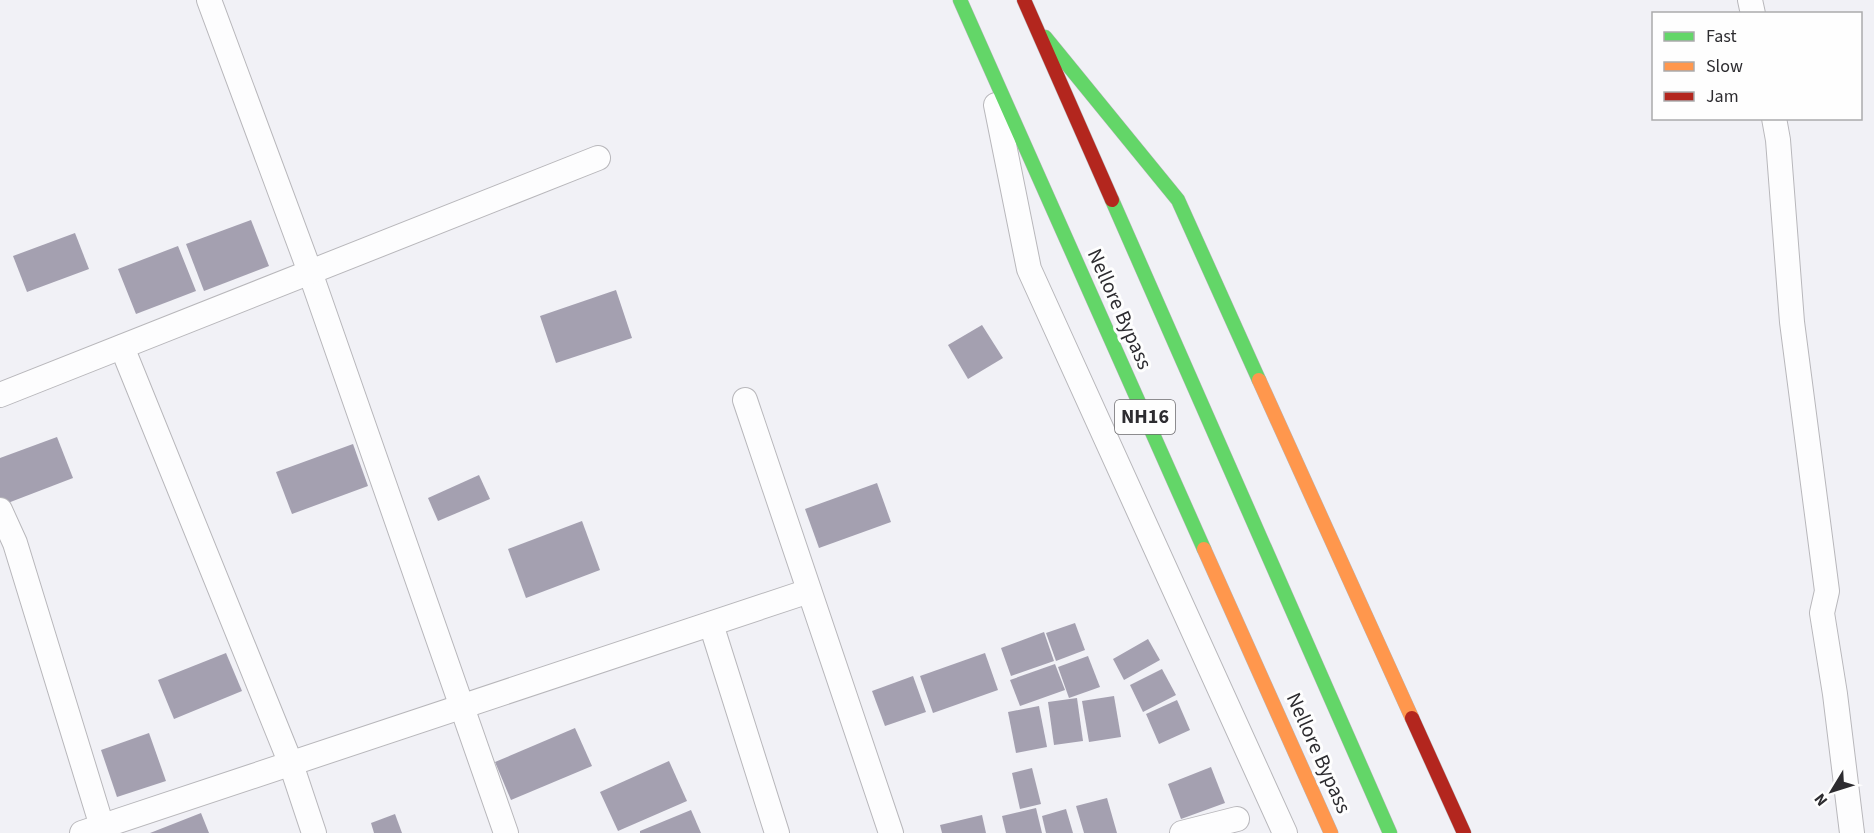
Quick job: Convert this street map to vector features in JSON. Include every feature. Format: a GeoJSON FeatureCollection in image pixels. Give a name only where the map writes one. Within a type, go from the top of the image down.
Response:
{"type":"FeatureCollection","features":[{"type":"Feature","properties":{"kind":"main road","name":"Nellore Bypass"},"geometry":{"type":"LineString","coordinates":[[960,0],[1331,833]]}},
{"type":"Feature","properties":{"kind":"main road","name":"Nellore Bypass"},"geometry":{"type":"LineString","coordinates":[[1024,0],[1390,833]]}},
{"type":"Feature","properties":{"kind":"main road"},"geometry":{"type":"LineString","coordinates":[[1033,21],[1178,200],[1464,833]]}},
{"type":"Feature","properties":{"kind":"street"},"geometry":{"type":"LineString","coordinates":[[209,0],[310,272],[506,833]]}},
{"type":"Feature","properties":{"kind":"street"},"geometry":{"type":"LineString","coordinates":[[988,65],[1029,269],[1285,833]]}},
{"type":"Feature","properties":{"kind":"street"},"geometry":{"type":"LineString","coordinates":[[1774,120],[1778,140],[1792,322],[1827,591],[1822,613],[1835,694],[1852,833]]}},
{"type":"Feature","properties":{"kind":"street"},"geometry":{"type":"LineString","coordinates":[[0,395],[598,158]]}},
{"type":"Feature","properties":{"kind":"street"},"geometry":{"type":"LineString","coordinates":[[122,347],[291,764],[314,833]]}},
{"type":"Feature","properties":{"kind":"street"},"geometry":{"type":"LineString","coordinates":[[745,400],[891,833]]}},
{"type":"Feature","properties":{"kind":"street"},"geometry":{"type":"LineString","coordinates":[[0,510],[15,543],[96,831],[809,591]]}},
{"type":"Feature","properties":{"kind":"street"},"geometry":{"type":"LineString","coordinates":[[711,624],[777,833]]}},
{"type":"Feature","properties":{"kind":"street"},"geometry":{"type":"LineString","coordinates":[[1182,833],[1237,819]]}},
{"type":"Feature","properties":{"kind":"building"},"geometry":{"type":"Polygon","coordinates":[[[251,220],[269,266],[204,291],[186,244],[251,220]]]}},
{"type":"Feature","properties":{"kind":"building"},"geometry":{"type":"Polygon","coordinates":[[[75,233],[89,269],[27,292],[13,256],[75,233]]]}},
{"type":"Feature","properties":{"kind":"building"},"geometry":{"type":"Polygon","coordinates":[[[178,246],[196,291],[136,314],[118,269],[178,246]]]}},
{"type":"Feature","properties":{"kind":"building"},"geometry":{"type":"Polygon","coordinates":[[[616,290],[632,338],[556,363],[540,316],[616,290]]]}},
{"type":"Feature","properties":{"kind":"building"},"geometry":{"type":"Polygon","coordinates":[[[982,325],[1003,358],[968,379],[948,345],[982,325]]]}},
{"type":"Feature","properties":{"kind":"building"},"geometry":{"type":"Polygon","coordinates":[[[57,437],[73,478],[0,506],[0,458],[57,437]]]}},
{"type":"Feature","properties":{"kind":"building"},"geometry":{"type":"Polygon","coordinates":[[[353,444],[368,486],[292,514],[276,472],[353,444]]]}},
{"type":"Feature","properties":{"kind":"building"},"geometry":{"type":"Polygon","coordinates":[[[479,475],[490,499],[438,521],[428,498],[479,475]]]}},
{"type":"Feature","properties":{"kind":"building"},"geometry":{"type":"Polygon","coordinates":[[[877,483],[891,522],[819,548],[805,509],[877,483]]]}},
{"type":"Feature","properties":{"kind":"building"},"geometry":{"type":"Polygon","coordinates":[[[582,521],[600,570],[526,598],[508,549],[582,521]]]}},
{"type":"Feature","properties":{"kind":"building"},"geometry":{"type":"Polygon","coordinates":[[[1075,623],[1085,650],[1056,661],[1046,633],[1075,623]]]}},
{"type":"Feature","properties":{"kind":"building"},"geometry":{"type":"Polygon","coordinates":[[[1044,632],[1054,661],[1011,676],[1001,648],[1044,632]]]}},
{"type":"Feature","properties":{"kind":"building"},"geometry":{"type":"Polygon","coordinates":[[[1148,639],[1160,660],[1124,680],[1113,659],[1148,639]]]}},
{"type":"Feature","properties":{"kind":"building"},"geometry":{"type":"Polygon","coordinates":[[[226,653],[242,691],[174,719],[158,680],[226,653]]]}},
{"type":"Feature","properties":{"kind":"building"},"geometry":{"type":"Polygon","coordinates":[[[985,653],[998,690],[933,713],[920,676],[985,653]]]}},
{"type":"Feature","properties":{"kind":"building"},"geometry":{"type":"Polygon","coordinates":[[[1088,656],[1100,687],[1069,698],[1058,667],[1088,656]]]}},
{"type":"Feature","properties":{"kind":"building"},"geometry":{"type":"Polygon","coordinates":[[[1055,664],[1065,690],[1020,706],[1010,680],[1055,664]]]}},
{"type":"Feature","properties":{"kind":"building"},"geometry":{"type":"Polygon","coordinates":[[[1162,669],[1176,695],[1143,712],[1130,685],[1162,669]]]}},
{"type":"Feature","properties":{"kind":"building"},"geometry":{"type":"Polygon","coordinates":[[[913,676],[926,712],[885,726],[872,691],[913,676]]]}},
{"type":"Feature","properties":{"kind":"building"},"geometry":{"type":"Polygon","coordinates":[[[1114,696],[1121,737],[1089,742],[1082,701],[1114,696]]]}},
{"type":"Feature","properties":{"kind":"building"},"geometry":{"type":"Polygon","coordinates":[[[1077,698],[1083,741],[1054,745],[1048,702],[1077,698]]]}},
{"type":"Feature","properties":{"kind":"building"},"geometry":{"type":"Polygon","coordinates":[[[1177,700],[1190,730],[1159,744],[1146,714],[1177,700]]]}},
{"type":"Feature","properties":{"kind":"building"},"geometry":{"type":"Polygon","coordinates":[[[1039,706],[1047,747],[1016,753],[1008,712],[1039,706]]]}},
{"type":"Feature","properties":{"kind":"building"},"geometry":{"type":"Polygon","coordinates":[[[575,728],[592,766],[511,800],[495,762],[575,728]]]}},
{"type":"Feature","properties":{"kind":"building"},"geometry":{"type":"Polygon","coordinates":[[[149,733],[166,781],[117,797],[101,750],[149,733]]]}},
{"type":"Feature","properties":{"kind":"building"},"geometry":{"type":"Polygon","coordinates":[[[669,761],[687,801],[618,831],[600,792],[669,761]]]}},
{"type":"Feature","properties":{"kind":"building"},"geometry":{"type":"Polygon","coordinates":[[[1211,767],[1225,803],[1181,819],[1168,784],[1211,767]]]}},
{"type":"Feature","properties":{"kind":"building"},"geometry":{"type":"Polygon","coordinates":[[[1032,768],[1041,804],[1020,809],[1012,773],[1032,768]]]}},
{"type":"Feature","properties":{"kind":"building"},"geometry":{"type":"Polygon","coordinates":[[[1107,798],[1117,833],[1084,833],[1076,806],[1107,798]]]}},
{"type":"Feature","properties":{"kind":"building"},"geometry":{"type":"Polygon","coordinates":[[[1036,808],[1042,833],[1006,833],[1002,816],[1036,808]]]}},
{"type":"Feature","properties":{"kind":"building"},"geometry":{"type":"Polygon","coordinates":[[[1066,809],[1073,833],[1046,833],[1042,816],[1066,809]]]}},
{"type":"Feature","properties":{"kind":"building"},"geometry":{"type":"Polygon","coordinates":[[[691,810],[701,833],[640,833],[640,831],[691,810]]]}},
{"type":"Feature","properties":{"kind":"building"},"geometry":{"type":"Polygon","coordinates":[[[201,813],[209,833],[150,833],[201,813]]]}},
{"type":"Feature","properties":{"kind":"building"},"geometry":{"type":"Polygon","coordinates":[[[395,814],[402,833],[374,833],[371,823],[395,814]]]}},
{"type":"Feature","properties":{"kind":"building"},"geometry":{"type":"Polygon","coordinates":[[[982,815],[986,833],[942,833],[940,825],[982,815]]]}},
{"type":"Feature","properties":{"kind":"traffic: fast"},"geometry":{"type":"LineString","coordinates":[[960,0],[1204,549]]}},
{"type":"Feature","properties":{"kind":"traffic: fast"},"geometry":{"type":"LineString","coordinates":[[1045,37],[1178,200],[1259,380]]}},
{"type":"Feature","properties":{"kind":"traffic: fast"},"geometry":{"type":"LineString","coordinates":[[1112,200],[1390,833]]}},
{"type":"Feature","properties":{"kind":"traffic: slow"},"geometry":{"type":"LineString","coordinates":[[1259,380],[1412,718]]}},
{"type":"Feature","properties":{"kind":"traffic: slow"},"geometry":{"type":"LineString","coordinates":[[1204,549],[1331,833]]}},
{"type":"Feature","properties":{"kind":"traffic: jam"},"geometry":{"type":"LineString","coordinates":[[1024,0],[1112,200]]}},
{"type":"Feature","properties":{"kind":"traffic: jam"},"geometry":{"type":"LineString","coordinates":[[1412,718],[1464,833]]}}]}
